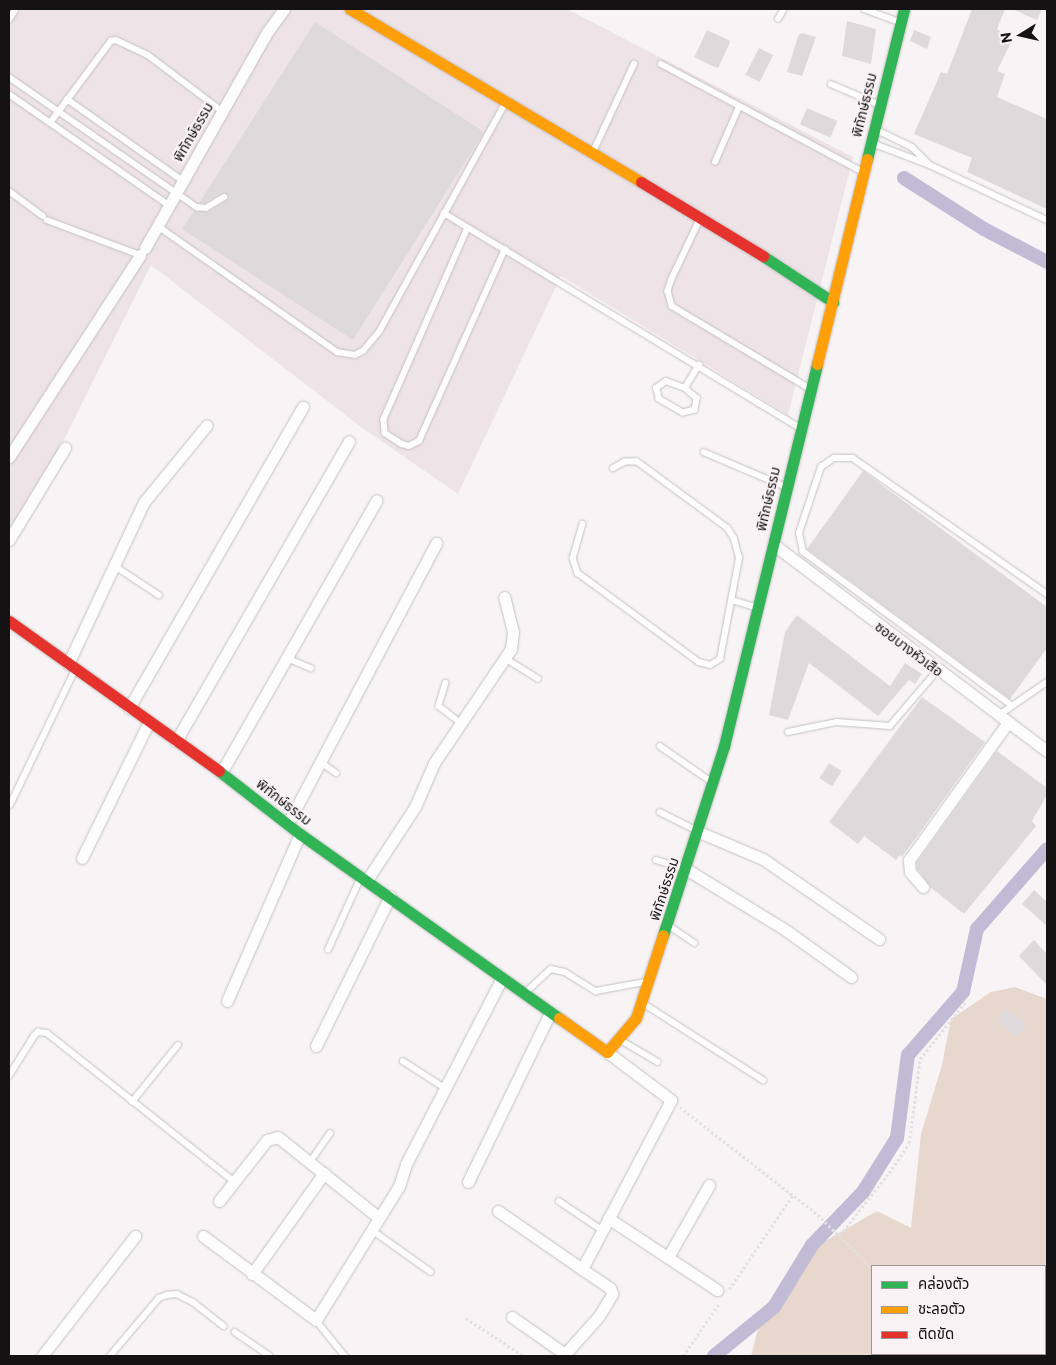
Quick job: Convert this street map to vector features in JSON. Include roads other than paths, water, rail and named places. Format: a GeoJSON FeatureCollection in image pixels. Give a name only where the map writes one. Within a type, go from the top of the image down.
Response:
{"type":"FeatureCollection","features":[{"type":"Feature","properties":{"kind":"street","name":"พิทักษ์ธรรม"},"geometry":{"type":"LineString","coordinates":[[9,457],[143,251],[268,31],[284,9]]}},
{"type":"Feature","properties":{"kind":"street"},"geometry":{"type":"LineString","coordinates":[[350,9],[505,104],[702,217],[832,302]]}},
{"type":"Feature","properties":{"kind":"street","name":"พิทักษ์ธรรม"},"geometry":{"type":"LineString","coordinates":[[9,621],[221,773],[300,834],[390,896],[550,1013],[607,1052],[636,1018],[699,832],[724,746],[904,9]]}},
{"type":"Feature","properties":{"kind":"street"},"geometry":{"type":"LineString","coordinates":[[128,708],[303,407]]}},
{"type":"Feature","properties":{"kind":"street"},"geometry":{"type":"LineString","coordinates":[[72,667],[144,502],[207,425]]}},
{"type":"Feature","properties":{"kind":"street"},"geometry":{"type":"LineString","coordinates":[[176,741],[349,441]]}},
{"type":"Feature","properties":{"kind":"street"},"geometry":{"type":"LineString","coordinates":[[9,540],[65,448]]}},
{"type":"Feature","properties":{"kind":"street"},"geometry":{"type":"LineString","coordinates":[[221,773],[377,500]]}},
{"type":"Feature","properties":{"kind":"street"},"geometry":{"type":"LineString","coordinates":[[288,824],[436,543]]}},
{"type":"Feature","properties":{"kind":"street","name":"ซอยบางหัวเสือ"},"geometry":{"type":"LineString","coordinates":[[773,544],[937,671],[1047,751]]}},
{"type":"Feature","properties":{"kind":"street"},"geometry":{"type":"LineString","coordinates":[[364,878],[415,807],[434,763],[505,658],[514,641],[504,597]]}},
{"type":"Feature","properties":{"kind":"street"},"geometry":{"type":"LineString","coordinates":[[923,887],[910,872],[909,860],[1003,719]]}},
{"type":"Feature","properties":{"kind":"street"},"geometry":{"type":"LineString","coordinates":[[82,858],[149,722]]}},
{"type":"Feature","properties":{"kind":"street"},"geometry":{"type":"LineString","coordinates":[[699,832],[763,859],[879,939]]}},
{"type":"Feature","properties":{"kind":"street"},"geometry":{"type":"LineString","coordinates":[[227,1001],[300,834]]}},
{"type":"Feature","properties":{"kind":"street"},"geometry":{"type":"LineString","coordinates":[[686,869],[787,931],[851,977]]}},
{"type":"Feature","properties":{"kind":"street"},"geometry":{"type":"LineString","coordinates":[[316,1046],[390,896]]}},
{"type":"Feature","properties":{"kind":"street"},"geometry":{"type":"LineString","coordinates":[[203,1236],[316,1320],[399,1186],[406,1164],[502,978]]}},
{"type":"Feature","properties":{"kind":"street"},"geometry":{"type":"LineString","coordinates":[[468,1182],[550,1013]]}},
{"type":"Feature","properties":{"kind":"street"},"geometry":{"type":"LineString","coordinates":[[582,1269],[671,1100],[607,1052]]}},
{"type":"Feature","properties":{"kind":"street"},"geometry":{"type":"LineString","coordinates":[[219,1201],[273,1137],[284,1141],[379,1218]]}},
{"type":"Feature","properties":{"kind":"street"},"geometry":{"type":"LineString","coordinates":[[252,1274],[324,1173]]}},
{"type":"Feature","properties":{"kind":"street"},"geometry":{"type":"LineString","coordinates":[[668,1257],[709,1185]]}},
{"type":"Feature","properties":{"kind":"street"},"geometry":{"type":"LineString","coordinates":[[498,1211],[610,1288],[612,1294],[599,1316],[567,1355],[512,1317]]}},
{"type":"Feature","properties":{"kind":"street"},"geometry":{"type":"LineString","coordinates":[[608,1218],[717,1290]]}},
{"type":"Feature","properties":{"kind":"street"},"geometry":{"type":"LineString","coordinates":[[42,1356],[135,1236]]}},
{"type":"Feature","properties":{"kind":"lane"},"geometry":{"type":"LineString","coordinates":[[9,20],[16,9]]}},
{"type":"Feature","properties":{"kind":"lane"},"geometry":{"type":"LineString","coordinates":[[778,19],[784,9]]}},
{"type":"Feature","properties":{"kind":"lane"},"geometry":{"type":"LineString","coordinates":[[864,9],[901,23]]}},
{"type":"Feature","properties":{"kind":"lane"},"geometry":{"type":"LineString","coordinates":[[50,123],[57,111],[111,41],[116,40],[148,55],[222,112]]}},
{"type":"Feature","properties":{"kind":"lane"},"geometry":{"type":"LineString","coordinates":[[592,154],[634,64]]}},
{"type":"Feature","properties":{"kind":"lane"},"geometry":{"type":"LineString","coordinates":[[661,64],[863,172]]}},
{"type":"Feature","properties":{"kind":"lane"},"geometry":{"type":"LineString","coordinates":[[9,77],[175,194],[197,207],[206,208],[224,197]]}},
{"type":"Feature","properties":{"kind":"lane"},"geometry":{"type":"LineString","coordinates":[[831,84],[880,105]]}},
{"type":"Feature","properties":{"kind":"lane"},"geometry":{"type":"LineString","coordinates":[[9,94],[169,205]]}},
{"type":"Feature","properties":{"kind":"lane"},"geometry":{"type":"LineString","coordinates":[[66,99],[182,180]]}},
{"type":"Feature","properties":{"kind":"lane"},"geometry":{"type":"LineString","coordinates":[[158,226],[337,352],[348,355],[363,351],[379,332],[505,104]]}},
{"type":"Feature","properties":{"kind":"lane"},"geometry":{"type":"LineString","coordinates":[[715,162],[739,107]]}},
{"type":"Feature","properties":{"kind":"lane"},"geometry":{"type":"LineString","coordinates":[[874,128],[912,147],[930,165]]}},
{"type":"Feature","properties":{"kind":"lane"},"geometry":{"type":"LineString","coordinates":[[870,142],[930,165],[1047,220]]}},
{"type":"Feature","properties":{"kind":"lane"},"geometry":{"type":"LineString","coordinates":[[9,191],[45,218],[143,251]]}},
{"type":"Feature","properties":{"kind":"lane"},"geometry":{"type":"LineString","coordinates":[[444,213],[801,428]]}},
{"type":"Feature","properties":{"kind":"lane"},"geometry":{"type":"LineString","coordinates":[[702,217],[672,279],[668,291],[672,306],[811,389]]}},
{"type":"Feature","properties":{"kind":"lane"},"geometry":{"type":"LineString","coordinates":[[468,228],[384,419],[385,432],[402,444],[409,446],[419,442],[505,250]]}},
{"type":"Feature","properties":{"kind":"lane"},"geometry":{"type":"LineString","coordinates":[[685,388],[699,365]]}},
{"type":"Feature","properties":{"kind":"lane"},"geometry":{"type":"LineString","coordinates":[[666,381],[685,388],[697,398],[698,405],[690,413],[683,413],[659,399],[655,393],[659,384],[666,381]]}},
{"type":"Feature","properties":{"kind":"lane"},"geometry":{"type":"LineString","coordinates":[[704,452],[786,487]]}},
{"type":"Feature","properties":{"kind":"lane"},"geometry":{"type":"LineString","coordinates":[[1012,706],[803,552],[800,532],[821,467],[834,458],[853,458],[1047,594]]}},
{"type":"Feature","properties":{"kind":"lane"},"geometry":{"type":"LineString","coordinates":[[583,524],[573,558],[578,573],[699,662],[710,664],[720,659],[732,600],[738,549],[727,528],[637,462],[625,462],[614,468]]}},
{"type":"Feature","properties":{"kind":"lane"},"geometry":{"type":"LineString","coordinates":[[115,566],[158,595]]}},
{"type":"Feature","properties":{"kind":"lane"},"geometry":{"type":"LineString","coordinates":[[732,600],[758,607]]}},
{"type":"Feature","properties":{"kind":"lane"},"geometry":{"type":"LineString","coordinates":[[286,658],[311,668]]}},
{"type":"Feature","properties":{"kind":"lane"},"geometry":{"type":"LineString","coordinates":[[505,658],[538,679]]}},
{"type":"Feature","properties":{"kind":"lane"},"geometry":{"type":"LineString","coordinates":[[10,805],[72,667]]}},
{"type":"Feature","properties":{"kind":"lane"},"geometry":{"type":"LineString","coordinates":[[788,732],[836,722],[890,726],[937,671]]}},
{"type":"Feature","properties":{"kind":"lane"},"geometry":{"type":"LineString","coordinates":[[1003,719],[1012,706],[1047,682]]}},
{"type":"Feature","properties":{"kind":"lane"},"geometry":{"type":"LineString","coordinates":[[446,683],[439,706],[461,723]]}},
{"type":"Feature","properties":{"kind":"lane"},"geometry":{"type":"LineString","coordinates":[[660,746],[713,783]]}},
{"type":"Feature","properties":{"kind":"lane"},"geometry":{"type":"LineString","coordinates":[[321,762],[336,773]]}},
{"type":"Feature","properties":{"kind":"lane"},"geometry":{"type":"LineString","coordinates":[[660,812],[699,832]]}},
{"type":"Feature","properties":{"kind":"lane"},"geometry":{"type":"LineString","coordinates":[[656,860],[686,869]]}},
{"type":"Feature","properties":{"kind":"lane"},"geometry":{"type":"LineString","coordinates":[[328,950],[364,878]]}},
{"type":"Feature","properties":{"kind":"lane"},"geometry":{"type":"LineString","coordinates":[[668,925],[695,942]]}},
{"type":"Feature","properties":{"kind":"lane"},"geometry":{"type":"LineString","coordinates":[[524,994],[551,969],[565,972],[596,991],[649,981]]}},
{"type":"Feature","properties":{"kind":"lane"},"geometry":{"type":"LineString","coordinates":[[642,1002],[763,1080]]}},
{"type":"Feature","properties":{"kind":"lane"},"geometry":{"type":"LineString","coordinates":[[9,1076],[34,1036],[38,1032],[47,1033],[234,1181]]}},
{"type":"Feature","properties":{"kind":"lane"},"geometry":{"type":"LineString","coordinates":[[619,1038],[658,1062]]}},
{"type":"Feature","properties":{"kind":"lane"},"geometry":{"type":"LineString","coordinates":[[132,1102],[178,1045]]}},
{"type":"Feature","properties":{"kind":"lane"},"geometry":{"type":"LineString","coordinates":[[404,1061],[445,1088]]}},
{"type":"Feature","properties":{"kind":"lane"},"geometry":{"type":"LineString","coordinates":[[310,1162],[330,1133]]}},
{"type":"Feature","properties":{"kind":"lane"},"geometry":{"type":"LineString","coordinates":[[559,1201],[602,1230]]}},
{"type":"Feature","properties":{"kind":"lane"},"geometry":{"type":"LineString","coordinates":[[372,1230],[432,1272]]}},
{"type":"Feature","properties":{"kind":"lane"},"geometry":{"type":"LineString","coordinates":[[110,1356],[159,1298],[166,1295],[177,1294],[193,1302],[224,1326]]}},
{"type":"Feature","properties":{"kind":"lane"},"geometry":{"type":"LineString","coordinates":[[316,1320],[345,1356]]}},
{"type":"Feature","properties":{"kind":"lane"},"geometry":{"type":"LineString","coordinates":[[235,1332],[270,1356]]}},
{"type":"Feature","properties":{"kind":"waterway"},"geometry":{"type":"LineString","coordinates":[[904,178],[984,229],[1047,262]]}},
{"type":"Feature","properties":{"kind":"waterway"},"geometry":{"type":"LineString","coordinates":[[714,1356],[774,1307],[812,1245],[863,1192],[897,1138],[908,1055],[963,992],[977,929],[1047,849]]}}]}
